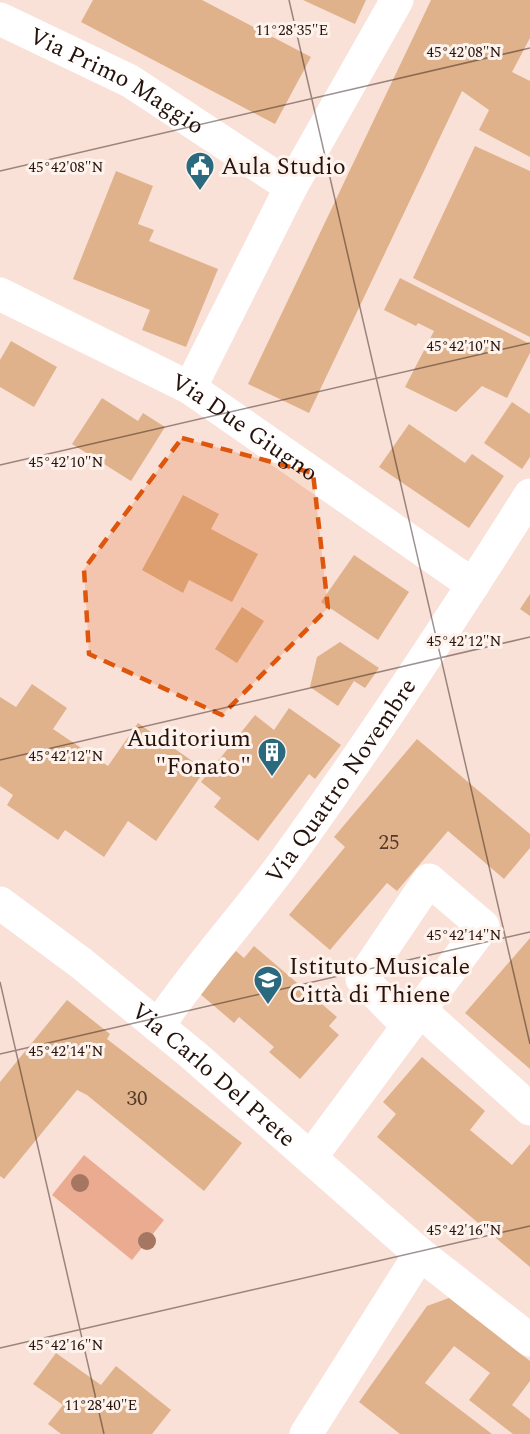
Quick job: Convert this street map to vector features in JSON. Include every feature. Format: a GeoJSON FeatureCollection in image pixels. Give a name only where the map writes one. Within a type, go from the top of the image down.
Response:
{"type":"FeatureCollection","features":[{"type":"Feature","properties":{"kind":"street"},"geometry":{"type":"LineString","coordinates":[[190,388],[291,187],[397,0]]}},
{"type":"Feature","properties":{"kind":"street","name":"Via Primo Maggio"},"geometry":{"type":"LineString","coordinates":[[0,19],[130,81],[291,187]]}},
{"type":"Feature","properties":{"kind":"street","name":"Via Due Giugno"},"geometry":{"type":"LineString","coordinates":[[0,294],[190,388],[473,585]]}},
{"type":"Feature","properties":{"kind":"street","name":"Via Quattro Novembre"},"geometry":{"type":"LineString","coordinates":[[158,1026],[193,975],[283,863],[362,753],[530,495]]}},
{"type":"Feature","properties":{"kind":"street","name":"Via Carlo Del Prete"},"geometry":{"type":"LineString","coordinates":[[0,903],[81,963],[158,1026],[420,1254],[530,1340]]}},
{"type":"Feature","properties":{"kind":"street"},"geometry":{"type":"LineString","coordinates":[[311,1157],[414,1018],[530,1109]]}},
{"type":"Feature","properties":{"kind":"street"},"geometry":{"type":"LineString","coordinates":[[306,1434],[420,1254]]}},
{"type":"Feature","properties":{"kind":"highlighted area"},"geometry":{"type":"Polygon","coordinates":[[[182,438],[313,473],[328,608],[222,715],[89,654],[84,569],[182,438]]]}},
{"type":"Feature","properties":{"kind":"shaded area"},"geometry":{"type":"Polygon","coordinates":[[[84,1155],[164,1220],[132,1260],[52,1195],[84,1155]]]}},
{"type":"Feature","properties":{"kind":"building"},"geometry":{"type":"Polygon","coordinates":[[[93,0],[202,0],[311,57],[275,124],[81,22],[93,0]]]}},
{"type":"Feature","properties":{"kind":"building"},"geometry":{"type":"Polygon","coordinates":[[[303,0],[366,0],[355,24],[303,0]]]}},
{"type":"Feature","properties":{"kind":"building"},"geometry":{"type":"Polygon","coordinates":[[[431,0],[530,0],[530,38],[512,72],[530,81],[530,157],[479,130],[489,110],[462,91],[309,413],[248,384],[431,0]]]}},
{"type":"Feature","properties":{"kind":"building"},"geometry":{"type":"Polygon","coordinates":[[[475,146],[530,171],[530,337],[413,278],[475,146]]]}},
{"type":"Feature","properties":{"kind":"building"},"geometry":{"type":"Polygon","coordinates":[[[116,171],[153,186],[138,224],[154,230],[149,241],[218,269],[186,347],[142,330],[150,310],[73,279],[116,171]]]}},
{"type":"Feature","properties":{"kind":"building"},"geometry":{"type":"Polygon","coordinates":[[[400,278],[530,344],[530,353],[507,398],[482,386],[456,412],[405,387],[434,331],[418,323],[416,326],[384,310],[400,278]]]}},
{"type":"Feature","properties":{"kind":"building"},"geometry":{"type":"Polygon","coordinates":[[[11,341],[57,367],[34,407],[0,387],[0,360],[11,341]]]}},
{"type":"Feature","properties":{"kind":"building"},"geometry":{"type":"Polygon","coordinates":[[[102,398],[138,421],[143,413],[165,427],[131,481],[72,444],[102,398]]]}},
{"type":"Feature","properties":{"kind":"building"},"geometry":{"type":"Polygon","coordinates":[[[512,402],[530,414],[530,457],[522,469],[484,443],[512,402]]]}},
{"type":"Feature","properties":{"kind":"building"},"geometry":{"type":"Polygon","coordinates":[[[409,424],[465,463],[472,454],[504,476],[469,528],[379,467],[409,424]]]}},
{"type":"Feature","properties":{"kind":"building"},"geometry":{"type":"Polygon","coordinates":[[[183,495],[219,514],[211,529],[258,554],[232,602],[189,580],[183,593],[142,570],[183,495]]]}},
{"type":"Feature","properties":{"kind":"building"},"geometry":{"type":"Polygon","coordinates":[[[354,555],[409,592],[378,640],[321,602],[354,555]]]}},
{"type":"Feature","properties":{"kind":"building"},"geometry":{"type":"Polygon","coordinates":[[[530,594],[530,616],[520,609],[530,594]]]}},
{"type":"Feature","properties":{"kind":"building"},"geometry":{"type":"Polygon","coordinates":[[[242,607],[264,621],[237,663],[215,649],[242,607]]]}},
{"type":"Feature","properties":{"kind":"building"},"geometry":{"type":"Polygon","coordinates":[[[340,642],[379,668],[365,688],[354,681],[338,706],[310,687],[317,657],[340,642]]]}},
{"type":"Feature","properties":{"kind":"building"},"geometry":{"type":"Polygon","coordinates":[[[32,684],[67,708],[53,729],[108,766],[138,723],[205,770],[156,841],[128,821],[104,857],[65,830],[58,840],[7,805],[13,795],[0,786],[0,697],[16,707],[32,684]]]}},
{"type":"Feature","properties":{"kind":"building","name":"Auditorium \"Fonato\""},"geometry":{"type":"Polygon","coordinates":[[[289,708],[341,745],[315,779],[309,774],[258,841],[214,807],[221,798],[201,782],[255,715],[274,730],[289,708]]]}},
{"type":"Feature","properties":{"kind":"building"},"geometry":{"type":"Polygon","coordinates":[[[417,739],[530,834],[530,848],[504,879],[448,831],[397,891],[387,883],[330,950],[289,915],[345,847],[334,837],[417,739]]]}},
{"type":"Feature","properties":{"kind":"building"},"geometry":{"type":"Polygon","coordinates":[[[530,938],[530,1069],[465,1013],[530,938]]]}},
{"type":"Feature","properties":{"kind":"building","name":"Istituto Musicale Città di Thiene"},"geometry":{"type":"Polygon","coordinates":[[[254,946],[337,1017],[329,1026],[339,1035],[300,1079],[269,1052],[274,1047],[239,1017],[234,1023],[199,993],[236,951],[244,958],[254,946]]]}},
{"type":"Feature","properties":{"kind":"building"},"geometry":{"type":"Polygon","coordinates":[[[67,1000],[110,1034],[107,1039],[242,1143],[204,1191],[87,1095],[77,1090],[4,1179],[0,1176],[0,1082],[67,1000]]]}},
{"type":"Feature","properties":{"kind":"building"},"geometry":{"type":"Polygon","coordinates":[[[422,1057],[485,1111],[470,1130],[512,1165],[530,1144],[530,1267],[377,1137],[396,1114],[383,1102],[422,1057]]]}},
{"type":"Feature","properties":{"kind":"building"},"geometry":{"type":"Polygon","coordinates":[[[449,1298],[530,1361],[530,1381],[512,1405],[530,1419],[530,1434],[513,1434],[469,1400],[490,1373],[454,1346],[425,1383],[492,1434],[400,1434],[359,1402],[427,1306],[449,1298]]]}},
{"type":"Feature","properties":{"kind":"building"},"geometry":{"type":"Polygon","coordinates":[[[56,1353],[101,1385],[116,1366],[171,1410],[152,1434],[61,1434],[48,1424],[63,1405],[33,1384],[56,1353]]]}},
{"type":"Feature","properties":{"kind":"place","name":"Aula Studio"},"geometry":{"type":"Point","coordinates":[200,192]}},
{"type":"Feature","properties":{"kind":"place","name":"Auditorium \"Fonato\""},"geometry":{"type":"Point","coordinates":[272,778]}},
{"type":"Feature","properties":{"kind":"place","name":"Istituto Musicale Città di Thiene"},"geometry":{"type":"Point","coordinates":[268,1006]}}]}
